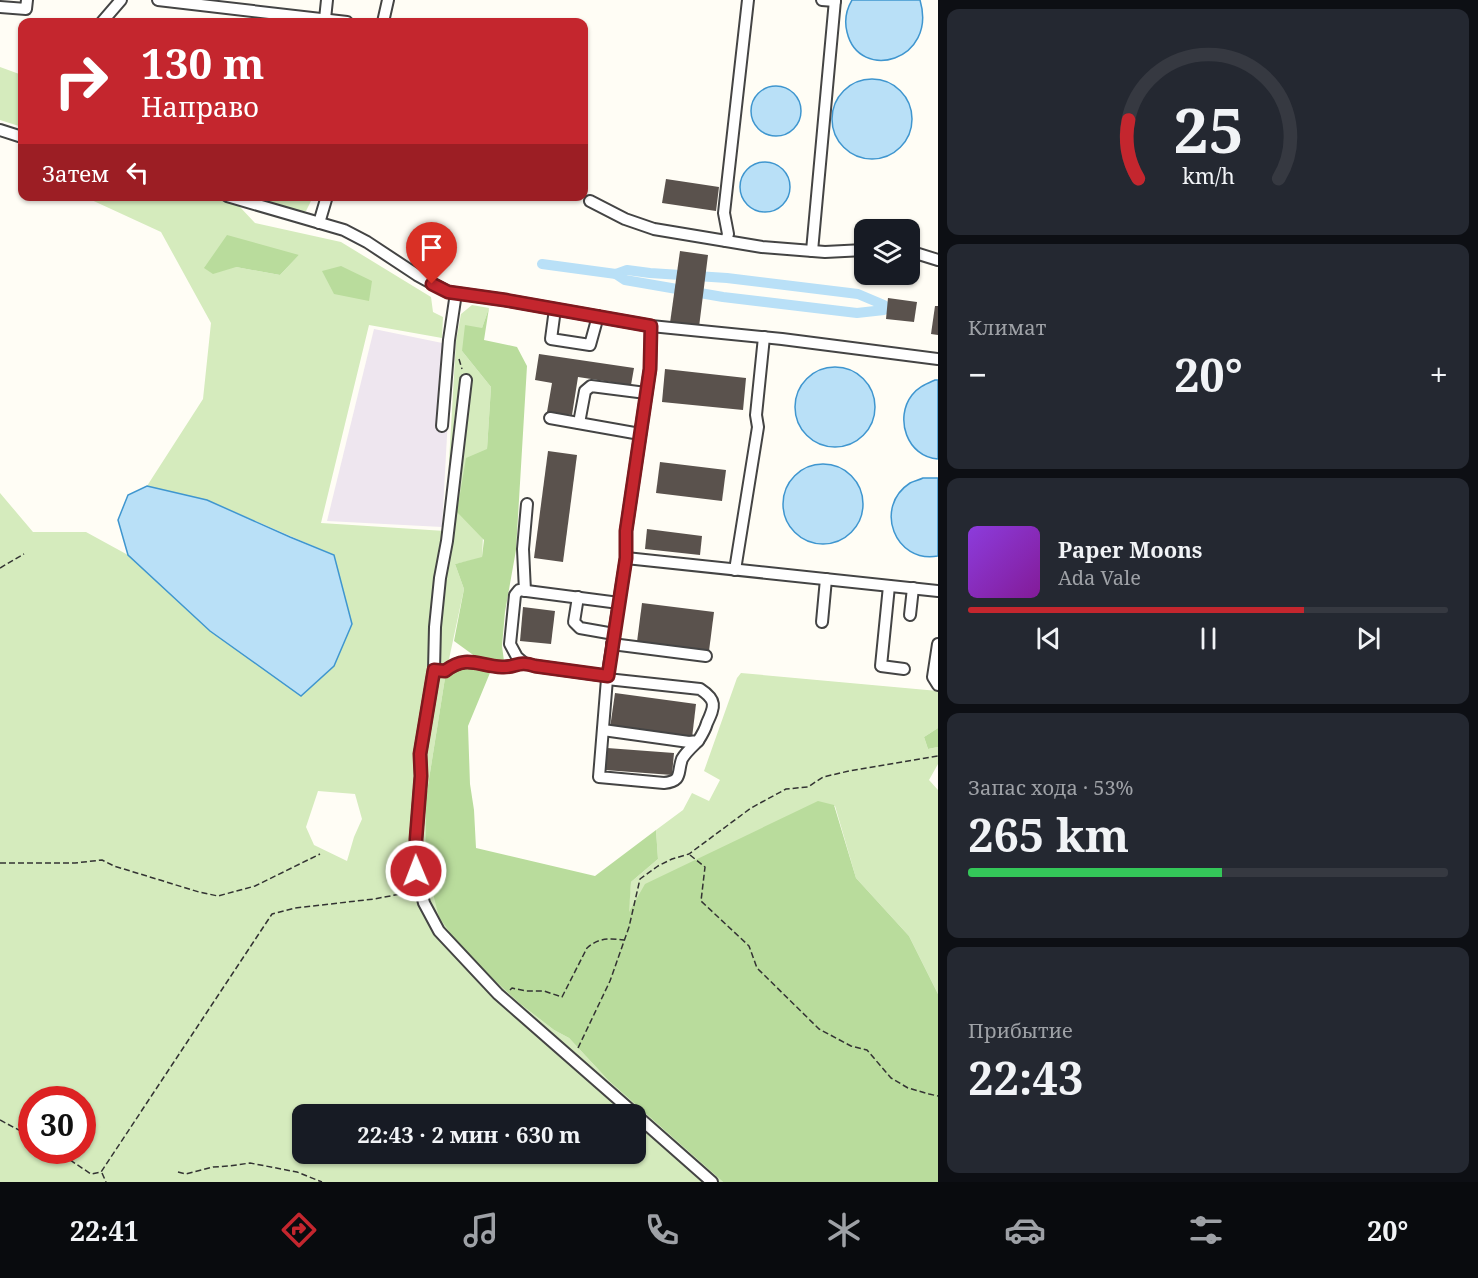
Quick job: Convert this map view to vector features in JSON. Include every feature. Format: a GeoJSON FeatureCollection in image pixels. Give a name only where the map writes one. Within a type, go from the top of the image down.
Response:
{"type":"FeatureCollection","features":[{"type":"Feature","properties":{"kind":"street"},"geometry":{"type":"LineString","coordinates":[[0,7],[26,9],[27,0]]}},
{"type":"Feature","properties":{"kind":"street"},"geometry":{"type":"LineString","coordinates":[[105,18],[121,0]]}},
{"type":"Feature","properties":{"kind":"street"},"geometry":{"type":"LineString","coordinates":[[158,0],[316,18]]}},
{"type":"Feature","properties":{"kind":"street"},"geometry":{"type":"LineString","coordinates":[[325,18],[327,0]]}},
{"type":"Feature","properties":{"kind":"street"},"geometry":{"type":"LineString","coordinates":[[384,18],[388,0]]}},
{"type":"Feature","properties":{"kind":"street"},"geometry":{"type":"LineString","coordinates":[[726,241],[728,234],[724,213],[748,0]]}},
{"type":"Feature","properties":{"kind":"street"},"geometry":{"type":"LineString","coordinates":[[812,251],[835,1],[822,0]]}},
{"type":"Feature","properties":{"kind":"street"},"geometry":{"type":"LineString","coordinates":[[0,130],[18,136]]}},
{"type":"Feature","properties":{"kind":"street"},"geometry":{"type":"LineString","coordinates":[[244,201],[344,230],[367,242],[417,275],[452,293],[651,326],[764,337],[938,359]]}},
{"type":"Feature","properties":{"kind":"street"},"geometry":{"type":"LineString","coordinates":[[319,223],[326,201]]}},
{"type":"Feature","properties":{"kind":"street"},"geometry":{"type":"LineString","coordinates":[[590,201],[625,219],[654,229],[762,247],[825,252],[854,251]]}},
{"type":"Feature","properties":{"kind":"street"},"geometry":{"type":"LineString","coordinates":[[920,254],[938,260]]}},
{"type":"Feature","properties":{"kind":"street"},"geometry":{"type":"LineString","coordinates":[[442,426],[452,293]]}},
{"type":"Feature","properties":{"kind":"street"},"geometry":{"type":"LineString","coordinates":[[555,309],[551,339],[590,345],[598,316]]}},
{"type":"Feature","properties":{"kind":"street"},"geometry":{"type":"LineString","coordinates":[[619,603],[519,590],[515,595],[510,644],[517,657],[524,663],[535,666],[607,678],[700,689],[708,694],[714,709],[702,735],[686,752],[677,779],[672,782],[599,777],[607,678],[613,639],[619,603],[626,558],[626,531],[650,369],[651,326]]}},
{"type":"Feature","properties":{"kind":"street"},"geometry":{"type":"LineString","coordinates":[[735,570],[758,427],[757,406],[764,337]]}},
{"type":"Feature","properties":{"kind":"street"},"geometry":{"type":"LineString","coordinates":[[466,381],[447,541],[440,578],[435,627],[434,670],[420,754],[416,871],[424,903],[439,931],[501,997],[623,1104]]}},
{"type":"Feature","properties":{"kind":"street"},"geometry":{"type":"LineString","coordinates":[[579,423],[585,390],[591,386],[646,393]]}},
{"type":"Feature","properties":{"kind":"street"},"geometry":{"type":"LineString","coordinates":[[550,418],[640,434]]}},
{"type":"Feature","properties":{"kind":"street"},"geometry":{"type":"LineString","coordinates":[[525,591],[523,549],[527,504]]}},
{"type":"Feature","properties":{"kind":"street"},"geometry":{"type":"LineString","coordinates":[[626,558],[938,591]]}},
{"type":"Feature","properties":{"kind":"street"},"geometry":{"type":"LineString","coordinates":[[822,622],[826,579]]}},
{"type":"Feature","properties":{"kind":"street"},"geometry":{"type":"LineString","coordinates":[[889,586],[881,666],[904,669]]}},
{"type":"Feature","properties":{"kind":"street"},"geometry":{"type":"LineString","coordinates":[[910,615],[913,588]]}},
{"type":"Feature","properties":{"kind":"street"},"geometry":{"type":"LineString","coordinates":[[578,597],[574,622],[580,628],[613,639],[706,656]]}},
{"type":"Feature","properties":{"kind":"street"},"geometry":{"type":"LineString","coordinates":[[938,644],[933,677],[938,685]]}},
{"type":"Feature","properties":{"kind":"street"},"geometry":{"type":"LineString","coordinates":[[434,670],[445,671],[453,664],[464,661],[503,667],[524,663]]}},
{"type":"Feature","properties":{"kind":"street"},"geometry":{"type":"LineString","coordinates":[[603,730],[689,742],[698,741]]}},
{"type":"Feature","properties":{"kind":"street"},"geometry":{"type":"LineString","coordinates":[[646,1125],[712,1182]]}},
{"type":"Feature","properties":{"kind":"path"},"geometry":{"type":"LineString","coordinates":[[458,359],[466,381]]}},
{"type":"Feature","properties":{"kind":"path"},"geometry":{"type":"LineString","coordinates":[[0,568],[24,554]]}},
{"type":"Feature","properties":{"kind":"path"},"geometry":{"type":"LineString","coordinates":[[573,1060],[610,981],[629,927],[640,879],[672,858],[689,854],[751,808],[786,789],[808,787],[823,777],[849,771],[938,756]]}},
{"type":"Feature","properties":{"kind":"path"},"geometry":{"type":"LineString","coordinates":[[0,863],[75,863],[102,860],[114,866],[219,896],[255,885],[320,854]]}},
{"type":"Feature","properties":{"kind":"path"},"geometry":{"type":"LineString","coordinates":[[689,854],[705,867],[701,900],[749,946],[757,968],[795,1006],[819,1029],[851,1046],[867,1050],[891,1077],[900,1083],[908,1088],[938,1096]]}},
{"type":"Feature","properties":{"kind":"path"},"geometry":{"type":"LineString","coordinates":[[76,1164],[91,1174],[101,1172],[272,914],[295,908],[374,899],[421,890]]}},
{"type":"Feature","properties":{"kind":"path"},"geometry":{"type":"LineString","coordinates":[[501,997],[512,988],[544,991],[562,996],[587,948],[593,942],[606,939],[624,940]]}},
{"type":"Feature","properties":{"kind":"path"},"geometry":{"type":"LineString","coordinates":[[0,1120],[18,1130]]}},
{"type":"Feature","properties":{"kind":"path"},"geometry":{"type":"LineString","coordinates":[[178,1172],[186,1174],[213,1167],[250,1163],[297,1172],[322,1182]]}},
{"type":"Feature","properties":{"kind":"path"},"geometry":{"type":"LineString","coordinates":[[101,1172],[106,1182]]}},
{"type":"Feature","properties":{"kind":"shaded area"},"geometry":{"type":"Polygon","coordinates":[[[374,329],[452,345],[442,527],[327,521],[374,329]]]}},
{"type":"Feature","properties":{"kind":"green space"},"geometry":{"type":"Polygon","coordinates":[[[0,67],[18,74],[18,126],[0,120],[0,67]]]}},
{"type":"Feature","properties":{"kind":"green space"},"geometry":{"type":"Polygon","coordinates":[[[94,201],[222,201],[239,206],[255,223],[341,242],[431,297],[433,312],[443,317],[442,338],[369,325],[321,523],[445,531],[456,341],[461,314],[472,305],[489,308],[482,328],[462,351],[491,387],[482,558],[455,564],[464,589],[445,678],[426,798],[425,862],[463,951],[519,1003],[554,1030],[569,1038],[609,1081],[635,1104],[292,1104],[292,1164],[646,1164],[646,1114],[723,1182],[0,1182],[0,493],[33,532],[86,532],[128,555],[210,631],[334,555],[207,500],[147,486],[203,399],[211,323],[161,232],[94,201]],[[299,255],[236,267],[280,275],[299,255]],[[318,791],[306,827],[314,845],[347,861],[362,819],[355,794],[318,791]]]}},
{"type":"Feature","properties":{"kind":"green space"},"geometry":{"type":"Polygon","coordinates":[[[254,201],[311,201],[306,211],[295,214],[254,201]]]}},
{"type":"Feature","properties":{"kind":"green space"},"geometry":{"type":"Polygon","coordinates":[[[227,235],[299,255],[280,275],[236,267],[213,274],[204,268],[227,235]]]}},
{"type":"Feature","properties":{"kind":"green space"},"geometry":{"type":"Polygon","coordinates":[[[341,266],[372,281],[369,301],[334,294],[322,271],[341,266]]]}},
{"type":"Feature","properties":{"kind":"green space"},"geometry":{"type":"Polygon","coordinates":[[[489,308],[484,340],[517,347],[527,366],[516,550],[505,612],[502,646],[504,661],[476,657],[454,641],[464,589],[455,564],[482,557],[484,540],[457,512],[466,458],[487,449],[491,387],[462,351],[465,325],[482,328],[489,308]]]}},
{"type":"Feature","properties":{"kind":"green space"},"geometry":{"type":"Polygon","coordinates":[[[468,665],[492,668],[468,726],[476,848],[595,876],[656,830],[658,859],[631,882],[629,912],[645,884],[818,801],[834,805],[856,878],[909,936],[938,994],[938,1182],[723,1182],[646,1114],[646,1104],[635,1104],[609,1081],[569,1038],[554,1030],[519,1003],[463,951],[439,917],[425,862],[426,798],[445,678],[468,665]]]}},
{"type":"Feature","properties":{"kind":"green space"},"geometry":{"type":"Polygon","coordinates":[[[741,673],[938,691],[938,728],[924,737],[928,749],[938,747],[938,764],[929,780],[938,790],[938,994],[909,936],[856,878],[835,806],[818,802],[628,914],[631,882],[658,859],[656,830],[683,810],[692,793],[709,801],[720,780],[704,771],[737,678],[741,673]]]}},
{"type":"Feature","properties":{"kind":"green space"},"geometry":{"type":"Polygon","coordinates":[[[938,728],[938,747],[928,749],[924,737],[938,728]]]}},
{"type":"Feature","properties":{"kind":"water"},"geometry":{"type":"Polygon","coordinates":[[[852,0],[920,0],[923,21],[918,38],[908,50],[895,58],[880,60],[866,57],[854,48],[847,32],[846,15],[852,0]]]}},
{"type":"Feature","properties":{"kind":"water"},"geometry":{"type":"Polygon","coordinates":[[[872,79],[887,82],[900,91],[909,104],[912,119],[909,134],[900,147],[887,156],[872,159],[857,156],[844,147],[835,134],[832,119],[835,104],[844,91],[857,82],[872,79]]]}},
{"type":"Feature","properties":{"kind":"water"},"geometry":{"type":"Polygon","coordinates":[[[771,86],[781,86],[794,93],[801,106],[801,116],[794,129],[781,136],[771,136],[762,132],[755,125],[751,116],[751,106],[755,97],[762,90],[771,86]]]}},
{"type":"Feature","properties":{"kind":"water"},"geometry":{"type":"Polygon","coordinates":[[[760,162],[770,162],[783,169],[790,182],[790,192],[783,205],[770,212],[760,212],[751,208],[744,201],[740,192],[740,182],[744,173],[751,166],[760,162]]]}},
{"type":"Feature","properties":{"kind":"water"},"geometry":{"type":"Polygon","coordinates":[[[835,367],[850,370],[863,379],[872,392],[875,407],[872,422],[863,435],[850,444],[835,447],[820,444],[807,435],[798,422],[795,407],[798,392],[807,379],[820,370],[835,367]]]}},
{"type":"Feature","properties":{"kind":"water"},"geometry":{"type":"Polygon","coordinates":[[[938,380],[938,459],[927,457],[911,444],[904,425],[904,414],[912,395],[938,380]]]}},
{"type":"Feature","properties":{"kind":"water"},"geometry":{"type":"Polygon","coordinates":[[[823,464],[838,467],[851,476],[860,489],[863,504],[860,519],[851,532],[838,541],[823,544],[808,541],[795,532],[786,519],[783,504],[786,489],[795,476],[808,467],[823,464]]]}},
{"type":"Feature","properties":{"kind":"water"},"geometry":{"type":"Polygon","coordinates":[[[923,478],[938,478],[938,556],[923,556],[910,551],[900,543],[891,519],[893,506],[899,493],[910,483],[923,478]]]}},
{"type":"Feature","properties":{"kind":"water"},"geometry":{"type":"Polygon","coordinates":[[[147,486],[207,500],[334,555],[352,624],[334,666],[301,696],[210,631],[128,555],[118,520],[128,495],[147,486]]]}},
{"type":"Feature","properties":{"kind":"building"},"geometry":{"type":"Polygon","coordinates":[[[666,179],[719,187],[716,211],[662,203],[666,179]]]}},
{"type":"Feature","properties":{"kind":"building"},"geometry":{"type":"Polygon","coordinates":[[[680,251],[708,255],[699,327],[670,323],[680,251]]]}},
{"type":"Feature","properties":{"kind":"building"},"geometry":{"type":"Polygon","coordinates":[[[888,298],[917,302],[914,322],[886,319],[888,298]]]}},
{"type":"Feature","properties":{"kind":"building"},"geometry":{"type":"Polygon","coordinates":[[[935,306],[938,306],[938,335],[931,334],[935,306]]]}},
{"type":"Feature","properties":{"kind":"building"},"geometry":{"type":"Polygon","coordinates":[[[539,354],[634,368],[631,385],[578,377],[572,415],[547,412],[552,383],[535,380],[539,354]]]}},
{"type":"Feature","properties":{"kind":"building"},"geometry":{"type":"Polygon","coordinates":[[[665,369],[746,378],[743,410],[662,402],[665,369]]]}},
{"type":"Feature","properties":{"kind":"building"},"geometry":{"type":"Polygon","coordinates":[[[548,451],[577,455],[563,562],[534,558],[548,451]]]}},
{"type":"Feature","properties":{"kind":"building"},"geometry":{"type":"Polygon","coordinates":[[[660,462],[726,470],[722,501],[656,493],[660,462]]]}},
{"type":"Feature","properties":{"kind":"building"},"geometry":{"type":"Polygon","coordinates":[[[647,529],[702,536],[700,555],[645,549],[647,529]]]}},
{"type":"Feature","properties":{"kind":"building"},"geometry":{"type":"Polygon","coordinates":[[[642,603],[714,612],[709,651],[637,642],[642,603]]]}},
{"type":"Feature","properties":{"kind":"building"},"geometry":{"type":"Polygon","coordinates":[[[523,607],[555,611],[551,644],[520,641],[523,607]]]}},
{"type":"Feature","properties":{"kind":"building"},"geometry":{"type":"Polygon","coordinates":[[[615,693],[696,704],[692,738],[610,728],[615,693]]]}},
{"type":"Feature","properties":{"kind":"building"},"geometry":{"type":"Polygon","coordinates":[[[607,748],[674,753],[672,775],[605,770],[607,748]]]}},
{"type":"Feature","properties":{"kind":"waterway"},"geometry":{"type":"LineString","coordinates":[[542,264],[616,274],[627,270],[727,278],[858,294],[884,305]]}},
{"type":"Feature","properties":{"kind":"waterway"},"geometry":{"type":"LineString","coordinates":[[616,274],[625,280],[723,297],[857,313],[884,310]]}},
{"type":"Feature","properties":{"kind":"route"},"geometry":{"type":"LineString","coordinates":[[416,871],[420,754],[434,670],[445,671],[453,664],[464,661],[503,667],[524,663],[608,676],[626,558],[626,531],[650,369],[651,326],[448,292],[432,284]]}}]}
